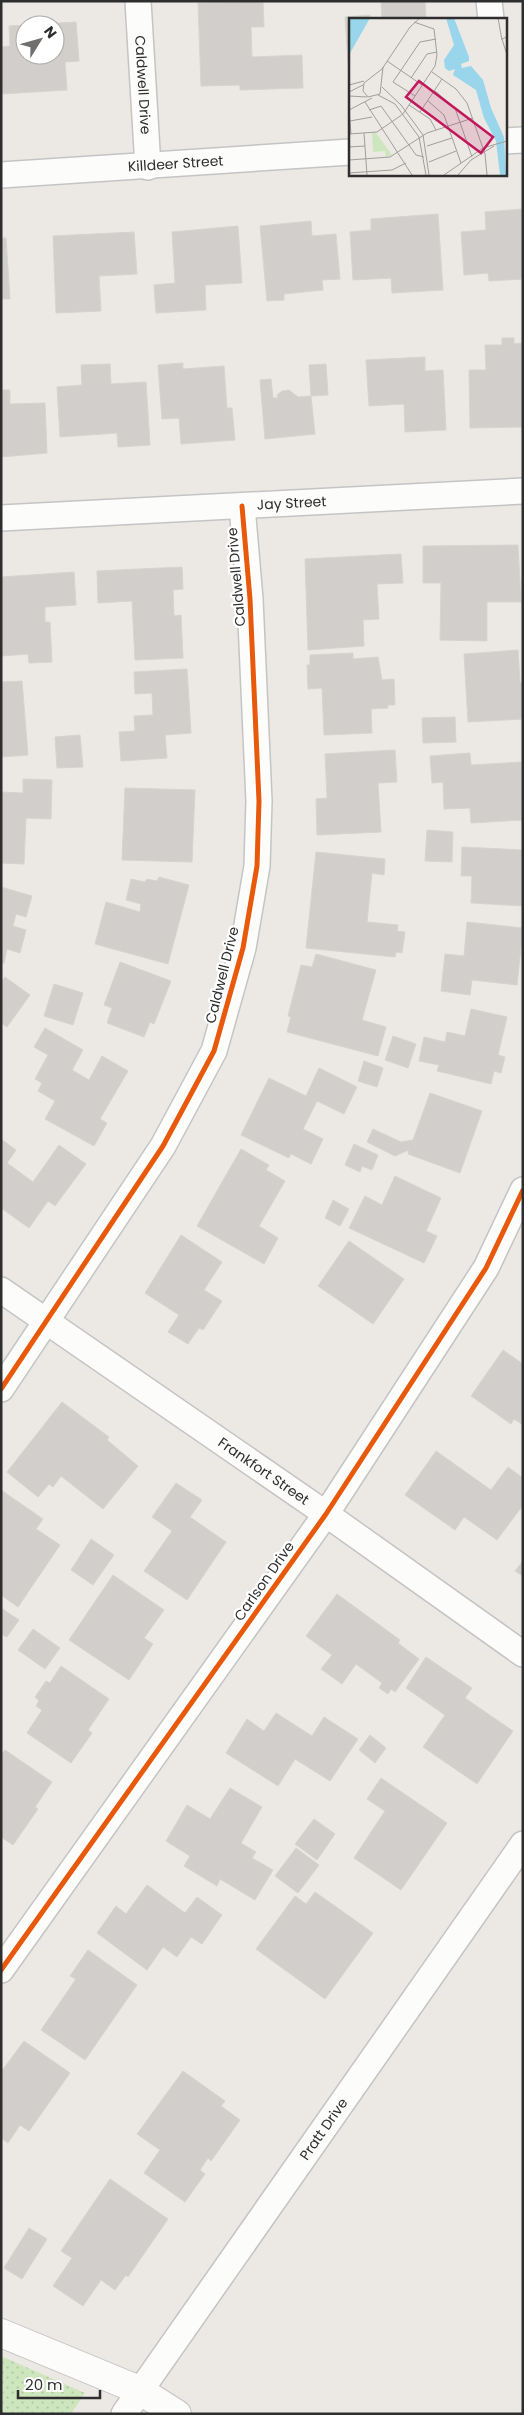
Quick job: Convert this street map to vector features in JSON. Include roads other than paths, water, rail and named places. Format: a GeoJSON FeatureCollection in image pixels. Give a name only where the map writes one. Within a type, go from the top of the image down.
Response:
{"type":"FeatureCollection","features":[{"type":"Feature","properties":{"kind":"main road"},"geometry":{"type":"LineString","coordinates":[[1,2333],[139,2390],[177,2414]]}},
{"type":"Feature","properties":{"kind":"street","name":"Caldwell Drive"},"geometry":{"type":"LineString","coordinates":[[138,1],[148,167]]}},
{"type":"Feature","properties":{"kind":"street"},"geometry":{"type":"LineString","coordinates":[[490,1],[490,18]]}},
{"type":"Feature","properties":{"kind":"street"},"geometry":{"type":"LineString","coordinates":[[506,141],[523,140]]}},
{"type":"Feature","properties":{"kind":"street","name":"Killdeer Street"},"geometry":{"type":"LineString","coordinates":[[1,175],[148,167],[349,152]]}},
{"type":"Feature","properties":{"kind":"street","name":"Jay Street"},"geometry":{"type":"LineString","coordinates":[[1,518],[523,491]]}},
{"type":"Feature","properties":{"kind":"street","name":"Caldwell Drive"},"geometry":{"type":"LineString","coordinates":[[1,1389],[164,1146],[214,1051],[243,948],[257,866],[259,801],[253,656],[242,506]]}},
{"type":"Feature","properties":{"kind":"street","name":"Carlson Drive"},"geometry":{"type":"LineString","coordinates":[[1,1970],[326,1514],[486,1268],[523,1190]]}},
{"type":"Feature","properties":{"kind":"street","name":"Frankfort Street"},"geometry":{"type":"LineString","coordinates":[[1,1290],[326,1514],[523,1654]]}},
{"type":"Feature","properties":{"kind":"street","name":"Pratt Drive"},"geometry":{"type":"LineString","coordinates":[[124,2414],[523,1844]]}}]}
